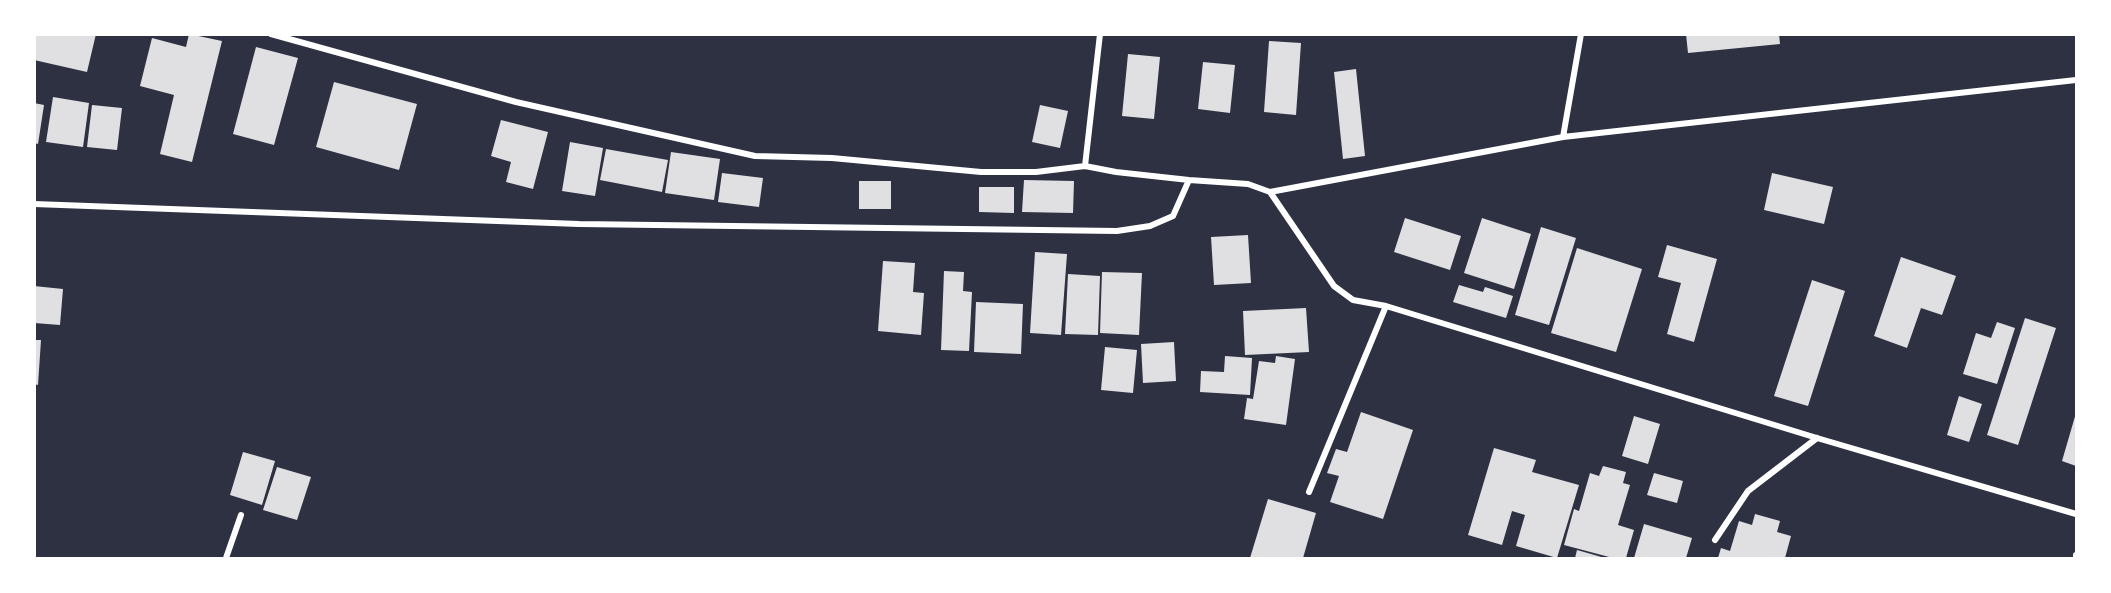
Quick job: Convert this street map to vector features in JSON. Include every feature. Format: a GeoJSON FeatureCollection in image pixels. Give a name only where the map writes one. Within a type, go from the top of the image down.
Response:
{"type":"FeatureCollection","features":[{"type":"Feature","properties":{"kind":"street"},"geometry":{"type":"LineString","coordinates":[[272,34],[516,102],[755,156],[832,158],[981,172],[1036,172],[1085,166],[1116,172],[1248,184],[1270,192],[1563,136],[2076,80]]}},
{"type":"Feature","properties":{"kind":"street"},"geometry":{"type":"LineString","coordinates":[[1085,166],[1100,34]]}},
{"type":"Feature","properties":{"kind":"street"},"geometry":{"type":"LineString","coordinates":[[1563,136],[1581,34]]}},
{"type":"Feature","properties":{"kind":"street"},"geometry":{"type":"LineString","coordinates":[[34,204],[579,224],[1117,231],[1150,226],[1173,216],[1189,180]]}},
{"type":"Feature","properties":{"kind":"street"},"geometry":{"type":"LineString","coordinates":[[1270,192],[1334,286],[1353,300],[1386,306],[1817,438],[2076,514]]}},
{"type":"Feature","properties":{"kind":"street"},"geometry":{"type":"LineString","coordinates":[[1309,492],[1386,306]]}},
{"type":"Feature","properties":{"kind":"street"},"geometry":{"type":"LineString","coordinates":[[1715,540],[1748,491],[1817,438]]}},
{"type":"Feature","properties":{"kind":"street"},"geometry":{"type":"LineString","coordinates":[[226,558],[240,515]]}},
{"type":"Feature","properties":{"kind":"building"},"geometry":{"type":"Polygon","coordinates":[[[34,34],[96,34],[87,72],[34,60],[34,34]]]}},
{"type":"Feature","properties":{"kind":"building"},"geometry":{"type":"Polygon","coordinates":[[[189,34],[222,41],[192,162],[160,154],[174,95],[140,86],[152,38],[186,47],[189,34]]]}},
{"type":"Feature","properties":{"kind":"building"},"geometry":{"type":"Polygon","coordinates":[[[1686,34],[1779,34],[1780,44],[1688,53],[1686,34]]]}},
{"type":"Feature","properties":{"kind":"building"},"geometry":{"type":"Polygon","coordinates":[[[1269,41],[1301,43],[1296,115],[1264,112],[1269,41]]]}},
{"type":"Feature","properties":{"kind":"building"},"geometry":{"type":"Polygon","coordinates":[[[256,47],[298,58],[274,145],[233,134],[256,47]]]}},
{"type":"Feature","properties":{"kind":"building"},"geometry":{"type":"Polygon","coordinates":[[[1128,54],[1160,57],[1154,119],[1122,116],[1128,54]]]}},
{"type":"Feature","properties":{"kind":"building"},"geometry":{"type":"Polygon","coordinates":[[[1203,62],[1235,65],[1230,113],[1198,109],[1203,62]]]}},
{"type":"Feature","properties":{"kind":"building"},"geometry":{"type":"Polygon","coordinates":[[[1356,69],[1365,156],[1343,159],[1334,72],[1356,69]]]}},
{"type":"Feature","properties":{"kind":"building"},"geometry":{"type":"Polygon","coordinates":[[[334,82],[417,104],[399,170],[316,147],[334,82]]]}},
{"type":"Feature","properties":{"kind":"building"},"geometry":{"type":"Polygon","coordinates":[[[53,97],[89,103],[83,147],[46,142],[53,97]]]}},
{"type":"Feature","properties":{"kind":"building"},"geometry":{"type":"Polygon","coordinates":[[[34,103],[44,105],[38,144],[34,143],[34,103]]]}},
{"type":"Feature","properties":{"kind":"building"},"geometry":{"type":"Polygon","coordinates":[[[92,105],[122,108],[117,150],[87,147],[92,105]]]}},
{"type":"Feature","properties":{"kind":"building"},"geometry":{"type":"Polygon","coordinates":[[[1040,105],[1068,111],[1060,148],[1032,142],[1040,105]]]}},
{"type":"Feature","properties":{"kind":"building"},"geometry":{"type":"Polygon","coordinates":[[[501,120],[548,132],[533,189],[506,182],[511,162],[491,156],[501,120]]]}},
{"type":"Feature","properties":{"kind":"building"},"geometry":{"type":"Polygon","coordinates":[[[570,142],[603,148],[595,196],[562,191],[570,142]]]}},
{"type":"Feature","properties":{"kind":"building"},"geometry":{"type":"Polygon","coordinates":[[[606,149],[668,160],[662,192],[600,180],[606,149]]]}},
{"type":"Feature","properties":{"kind":"building"},"geometry":{"type":"Polygon","coordinates":[[[671,152],[720,159],[714,200],[665,193],[671,152]]]}},
{"type":"Feature","properties":{"kind":"building"},"geometry":{"type":"Polygon","coordinates":[[[722,173],[763,178],[759,207],[718,202],[722,173]]]}},
{"type":"Feature","properties":{"kind":"building"},"geometry":{"type":"Polygon","coordinates":[[[1772,173],[1833,187],[1824,224],[1764,210],[1772,173]]]}},
{"type":"Feature","properties":{"kind":"building"},"geometry":{"type":"Polygon","coordinates":[[[1024,180],[1074,181],[1073,213],[1022,212],[1024,180]]]}},
{"type":"Feature","properties":{"kind":"building"},"geometry":{"type":"Polygon","coordinates":[[[859,181],[891,181],[891,209],[859,209],[859,181]]]}},
{"type":"Feature","properties":{"kind":"building"},"geometry":{"type":"Polygon","coordinates":[[[979,187],[1014,187],[1014,213],[979,212],[979,187]]]}},
{"type":"Feature","properties":{"kind":"building"},"geometry":{"type":"Polygon","coordinates":[[[1405,218],[1461,236],[1450,270],[1394,252],[1405,218]]]}},
{"type":"Feature","properties":{"kind":"building"},"geometry":{"type":"Polygon","coordinates":[[[1482,218],[1531,234],[1514,289],[1464,273],[1482,218]]]}},
{"type":"Feature","properties":{"kind":"building"},"geometry":{"type":"Polygon","coordinates":[[[1541,227],[1576,238],[1549,325],[1515,315],[1541,227]]]}},
{"type":"Feature","properties":{"kind":"building"},"geometry":{"type":"Polygon","coordinates":[[[1248,235],[1251,283],[1214,285],[1211,237],[1248,235]]]}},
{"type":"Feature","properties":{"kind":"building"},"geometry":{"type":"Polygon","coordinates":[[[1667,245],[1717,259],[1694,342],[1667,334],[1681,283],[1658,277],[1667,245]]]}},
{"type":"Feature","properties":{"kind":"building"},"geometry":{"type":"Polygon","coordinates":[[[1577,248],[1642,269],[1616,352],[1551,333],[1577,248]]]}},
{"type":"Feature","properties":{"kind":"building"},"geometry":{"type":"Polygon","coordinates":[[[1035,252],[1067,254],[1061,335],[1030,333],[1035,252]]]}},
{"type":"Feature","properties":{"kind":"building"},"geometry":{"type":"Polygon","coordinates":[[[1901,257],[1956,276],[1942,315],[1921,308],[1907,348],[1874,336],[1901,257]]]}},
{"type":"Feature","properties":{"kind":"building"},"geometry":{"type":"Polygon","coordinates":[[[883,261],[915,263],[913,292],[924,293],[921,335],[878,331],[883,261]]]}},
{"type":"Feature","properties":{"kind":"building"},"geometry":{"type":"Polygon","coordinates":[[[944,271],[964,272],[963,291],[972,292],[969,351],[941,350],[944,271]]]}},
{"type":"Feature","properties":{"kind":"building"},"geometry":{"type":"Polygon","coordinates":[[[1102,272],[1142,273],[1139,335],[1100,333],[1102,272]]]}},
{"type":"Feature","properties":{"kind":"building"},"geometry":{"type":"Polygon","coordinates":[[[1068,274],[1100,276],[1098,335],[1065,334],[1068,274]]]}},
{"type":"Feature","properties":{"kind":"building"},"geometry":{"type":"Polygon","coordinates":[[[1812,280],[1845,291],[1808,406],[1774,396],[1812,280]]]}},
{"type":"Feature","properties":{"kind":"building"},"geometry":{"type":"Polygon","coordinates":[[[1459,285],[1483,292],[1485,287],[1513,296],[1506,318],[1453,302],[1459,285]]]}},
{"type":"Feature","properties":{"kind":"building"},"geometry":{"type":"Polygon","coordinates":[[[34,286],[63,289],[60,325],[34,323],[34,286]]]}},
{"type":"Feature","properties":{"kind":"building"},"geometry":{"type":"Polygon","coordinates":[[[976,302],[1023,304],[1021,354],[974,352],[976,302]]]}},
{"type":"Feature","properties":{"kind":"building"},"geometry":{"type":"Polygon","coordinates":[[[1306,308],[1309,352],[1245,355],[1243,311],[1306,308]]]}},
{"type":"Feature","properties":{"kind":"building"},"geometry":{"type":"Polygon","coordinates":[[[2025,318],[2056,328],[2018,445],[1987,435],[2025,318]]]}},
{"type":"Feature","properties":{"kind":"building"},"geometry":{"type":"Polygon","coordinates":[[[1997,322],[2015,328],[1997,384],[1963,374],[1976,333],[1991,338],[1997,322]]]}},
{"type":"Feature","properties":{"kind":"building"},"geometry":{"type":"Polygon","coordinates":[[[34,340],[41,340],[38,385],[34,384],[34,340]]]}},
{"type":"Feature","properties":{"kind":"building"},"geometry":{"type":"Polygon","coordinates":[[[1174,342],[1176,381],[1143,383],[1141,344],[1174,342]]]}},
{"type":"Feature","properties":{"kind":"building"},"geometry":{"type":"Polygon","coordinates":[[[1105,347],[1137,350],[1133,393],[1101,390],[1105,347]]]}},
{"type":"Feature","properties":{"kind":"building"},"geometry":{"type":"Polygon","coordinates":[[[1225,356],[1252,358],[1250,395],[1200,392],[1201,371],[1224,372],[1225,356]]]}},
{"type":"Feature","properties":{"kind":"building"},"geometry":{"type":"Polygon","coordinates":[[[1276,356],[1295,359],[1286,425],[1244,419],[1247,398],[1253,399],[1259,361],[1275,363],[1276,356]]]}},
{"type":"Feature","properties":{"kind":"building"},"geometry":{"type":"Polygon","coordinates":[[[1959,396],[1982,404],[1969,442],[1947,435],[1959,396]]]}},
{"type":"Feature","properties":{"kind":"building"},"geometry":{"type":"Polygon","coordinates":[[[1361,412],[1413,430],[1383,519],[1330,502],[1339,476],[1327,473],[1336,449],[1347,452],[1361,412]]]}},
{"type":"Feature","properties":{"kind":"building"},"geometry":{"type":"Polygon","coordinates":[[[2076,413],[2076,466],[2062,461],[2076,413]]]}},
{"type":"Feature","properties":{"kind":"building"},"geometry":{"type":"Polygon","coordinates":[[[1634,416],[1660,424],[1648,464],[1622,456],[1634,416]]]}},
{"type":"Feature","properties":{"kind":"building"},"geometry":{"type":"Polygon","coordinates":[[[1494,448],[1536,460],[1532,472],[1579,485],[1557,558],[1516,546],[1525,515],[1512,511],[1502,545],[1468,535],[1494,448]]]}},
{"type":"Feature","properties":{"kind":"building"},"geometry":{"type":"Polygon","coordinates":[[[243,452],[275,461],[262,505],[230,495],[243,452]]]}},
{"type":"Feature","properties":{"kind":"building"},"geometry":{"type":"Polygon","coordinates":[[[1603,466],[1626,472],[1623,483],[1630,485],[1618,525],[1634,530],[1626,558],[1613,558],[1564,545],[1574,509],[1579,511],[1590,473],[1599,476],[1603,466]]]}},
{"type":"Feature","properties":{"kind":"building"},"geometry":{"type":"Polygon","coordinates":[[[277,467],[311,477],[297,520],[263,510],[277,467]]]}},
{"type":"Feature","properties":{"kind":"building"},"geometry":{"type":"Polygon","coordinates":[[[1654,473],[1683,481],[1677,503],[1647,495],[1654,473]]]}},
{"type":"Feature","properties":{"kind":"building"},"geometry":{"type":"Polygon","coordinates":[[[1268,499],[1316,513],[1303,558],[1250,558],[1268,499]]]}},
{"type":"Feature","properties":{"kind":"building"},"geometry":{"type":"Polygon","coordinates":[[[1755,514],[1780,521],[1777,532],[1791,536],[1785,558],[1718,558],[1721,548],[1730,551],[1739,521],[1752,525],[1755,514]]]}},
{"type":"Feature","properties":{"kind":"building"},"geometry":{"type":"Polygon","coordinates":[[[1644,524],[1692,538],[1686,558],[1634,558],[1644,524]]]}},
{"type":"Feature","properties":{"kind":"building"},"geometry":{"type":"Polygon","coordinates":[[[1577,550],[1605,558],[1575,558],[1577,550]]]}}]}
